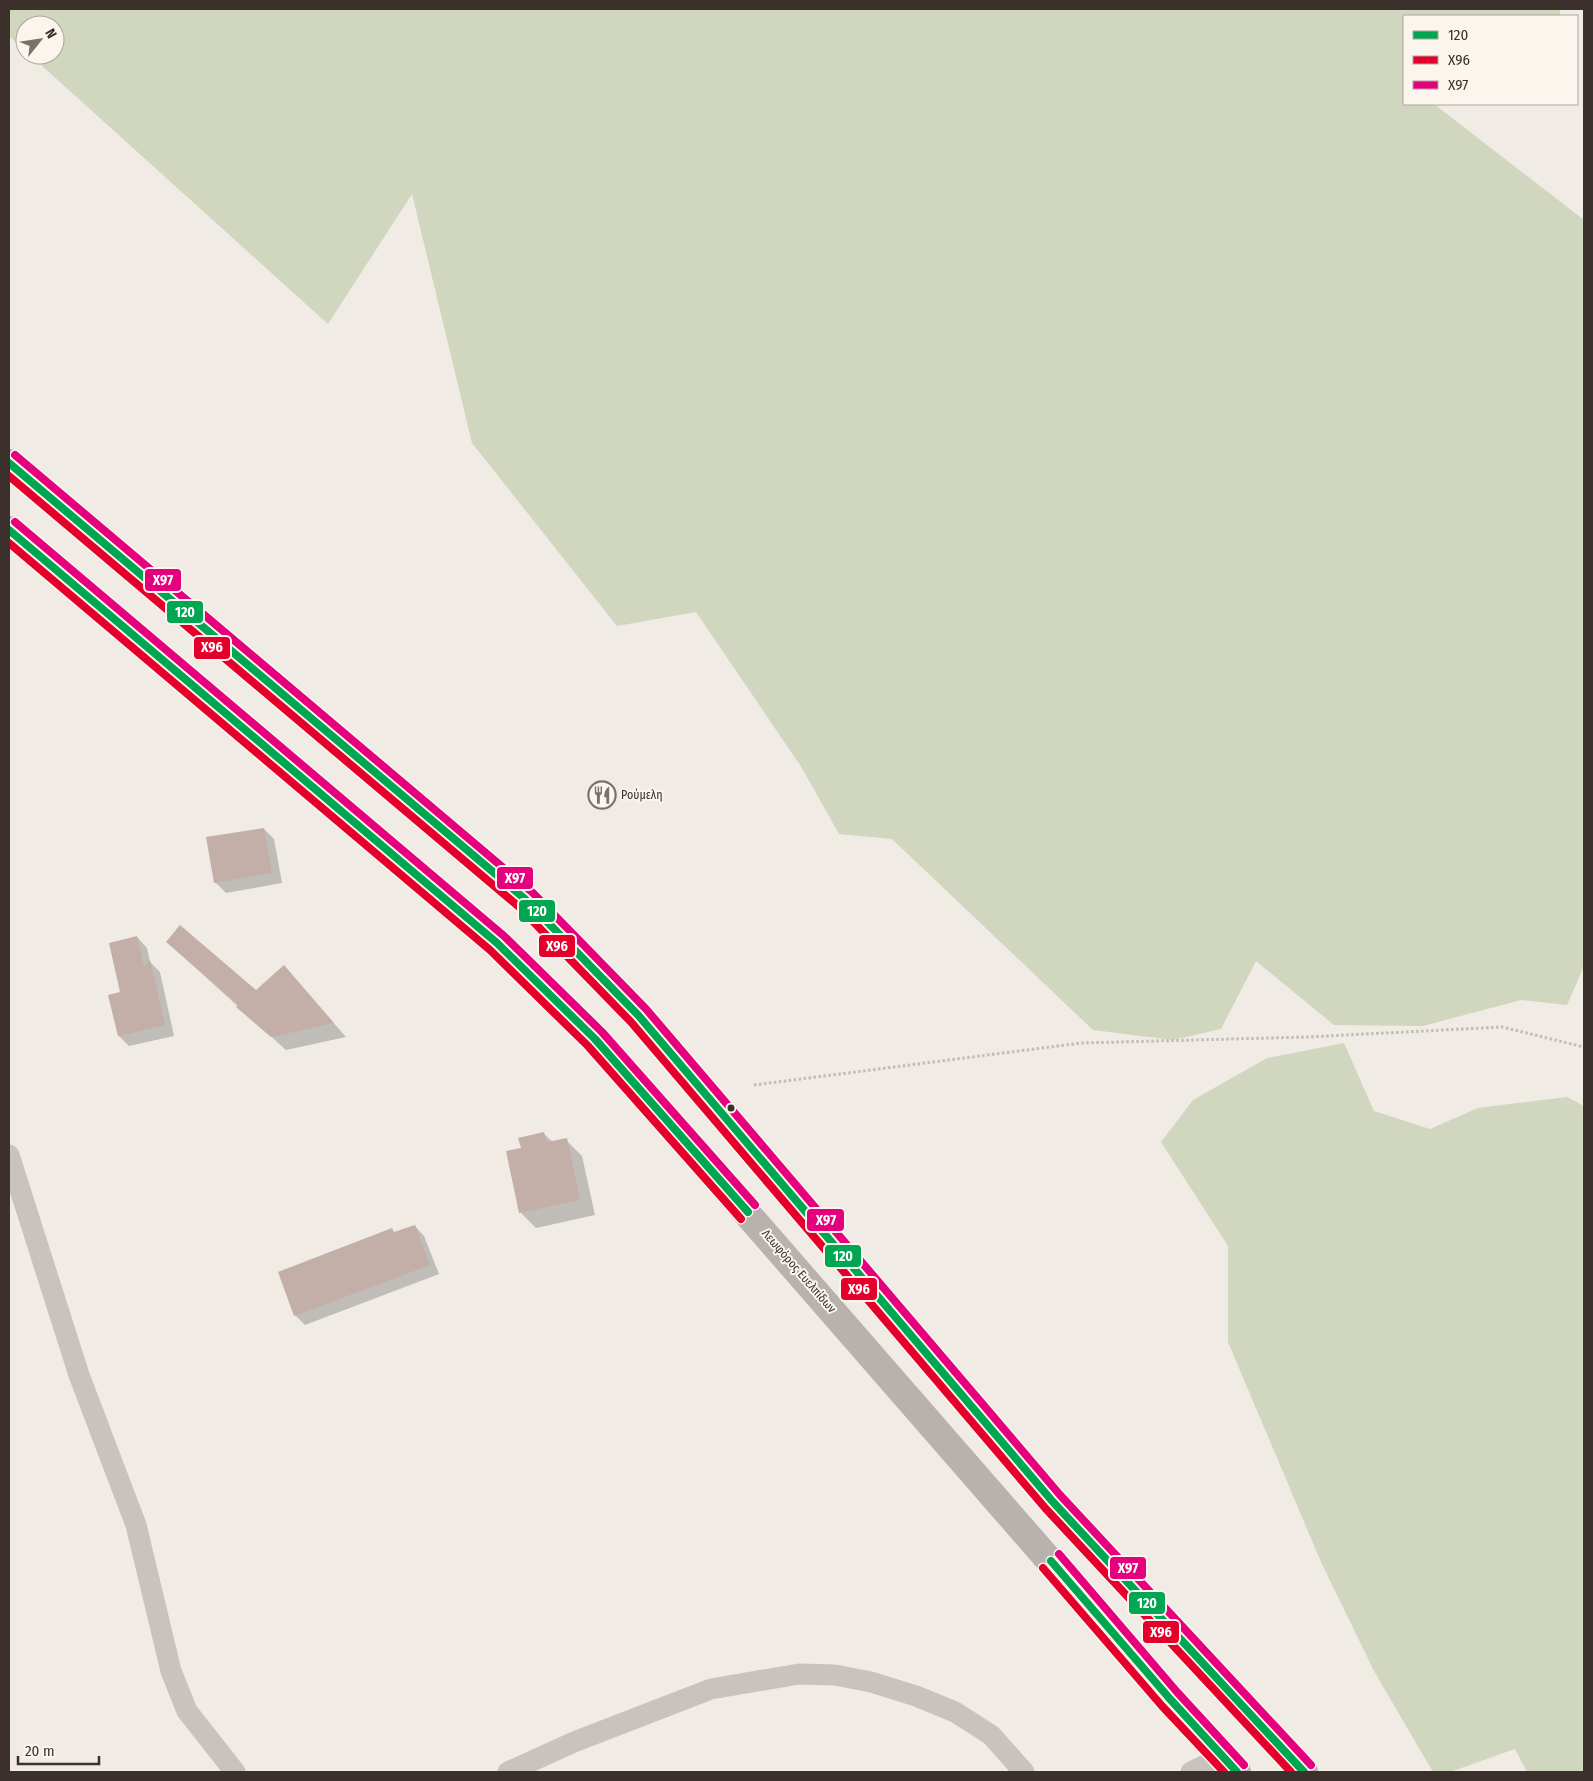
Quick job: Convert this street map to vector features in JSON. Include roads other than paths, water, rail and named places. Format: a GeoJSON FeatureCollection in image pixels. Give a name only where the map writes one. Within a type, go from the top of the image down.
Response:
{"type":"FeatureCollection","features":[{"type":"Feature","properties":{"kind":"main road"},"geometry":{"type":"LineString","coordinates":[[9,463],[525,899],[638,1015],[1052,1502],[1304,1772]]}},
{"type":"Feature","properties":{"kind":"main road","name":"Λεωφόρος Ευελπίδων"},"geometry":{"type":"LineString","coordinates":[[9,530],[497,943],[595,1039],[1230,1764]]}},
{"type":"Feature","properties":{"kind":"street"},"geometry":{"type":"LineString","coordinates":[[9,1155],[79,1375],[136,1525],[171,1671],[187,1711],[235,1772]]}},
{"type":"Feature","properties":{"kind":"street"},"geometry":{"type":"LineString","coordinates":[[508,1772],[574,1742],[712,1690],[799,1674],[835,1675],[871,1682],[916,1696],[955,1712],[991,1735],[1024,1772]]}},
{"type":"Feature","properties":{"kind":"street"},"geometry":{"type":"LineString","coordinates":[[1191,1772],[1230,1764]]}},
{"type":"Feature","properties":{"kind":"place","name":"Ρούμελη"},"geometry":{"type":"Point","coordinates":[602,795]}}]}
